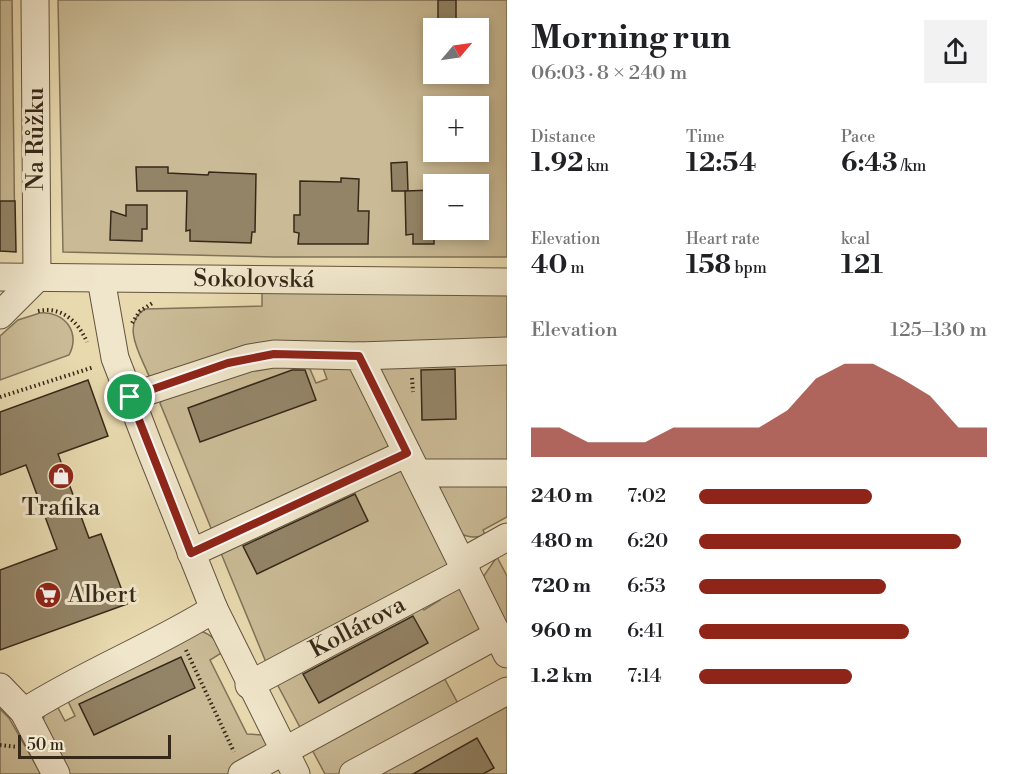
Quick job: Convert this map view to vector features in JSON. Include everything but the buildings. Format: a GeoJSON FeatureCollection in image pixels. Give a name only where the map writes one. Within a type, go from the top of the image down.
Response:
{"type":"FeatureCollection","features":[{"type":"Feature","properties":{"kind":"street","name":"Na Růžku"},"geometry":{"type":"LineString","coordinates":[[35,0],[37,278]]}},
{"type":"Feature","properties":{"kind":"street","name":"Sokolovská"},"geometry":{"type":"LineString","coordinates":[[0,277],[507,282]]}},
{"type":"Feature","properties":{"kind":"street"},"geometry":{"type":"LineString","coordinates":[[0,315],[37,278]]}},
{"type":"Feature","properties":{"kind":"street"},"geometry":{"type":"LineString","coordinates":[[100,279],[115,358],[130,397],[214,609],[249,685],[289,763]]}},
{"type":"Feature","properties":{"kind":"street"},"geometry":{"type":"LineString","coordinates":[[130,397],[249,357],[274,354],[359,356],[507,351]]}},
{"type":"Feature","properties":{"kind":"street"},"geometry":{"type":"LineString","coordinates":[[243,773],[289,763],[438,667],[502,644],[359,356]]}},
{"type":"Feature","properties":{"kind":"street"},"geometry":{"type":"LineString","coordinates":[[191,553],[412,463],[507,473]]}},
{"type":"Feature","properties":{"kind":"street","name":"Kollárova"},"geometry":{"type":"LineString","coordinates":[[249,685],[464,566],[499,541]]}},
{"type":"Feature","properties":{"kind":"street"},"geometry":{"type":"LineString","coordinates":[[24,711],[52,694],[177,631],[214,609]]}},
{"type":"Feature","properties":{"kind":"street"},"geometry":{"type":"LineString","coordinates":[[0,687],[24,711],[56,774]]}},
{"type":"Feature","properties":{"kind":"street"},"geometry":{"type":"LineString","coordinates":[[353,774],[507,691]]}},
{"type":"Feature","properties":{"kind":"path"},"geometry":{"type":"LineString","coordinates":[[132,333],[132,322],[136,316],[160,298]]}},
{"type":"Feature","properties":{"kind":"path"},"geometry":{"type":"LineString","coordinates":[[30,313],[48,309],[64,314],[82,331],[89,348]]}},
{"type":"Feature","properties":{"kind":"path"},"geometry":{"type":"LineString","coordinates":[[0,397],[96,366],[93,357]]}},
{"type":"Feature","properties":{"kind":"path"},"geometry":{"type":"LineString","coordinates":[[177,631],[243,773]]}},
{"type":"Feature","properties":{"kind":"shaded area"},"geometry":{"type":"Polygon","coordinates":[[[0,0],[12,0],[15,251],[0,251],[0,0]]]}},
{"type":"Feature","properties":{"kind":"shaded area"},"geometry":{"type":"Polygon","coordinates":[[[58,0],[507,0],[507,257],[275,257],[63,252],[58,0]]]}},
{"type":"Feature","properties":{"kind":"shaded area"},"geometry":{"type":"Polygon","coordinates":[[[507,288],[507,345],[157,377],[149,376],[133,332],[138,315],[145,309],[262,306],[262,291],[507,288]]]}},
{"type":"Feature","properties":{"kind":"shaded area"},"geometry":{"type":"Polygon","coordinates":[[[40,313],[57,316],[68,325],[73,339],[69,355],[0,380],[0,336],[18,320],[40,313]]]}},
{"type":"Feature","properties":{"kind":"shaded area"},"geometry":{"type":"Polygon","coordinates":[[[507,354],[507,464],[426,461],[378,364],[507,354]]]}},
{"type":"Feature","properties":{"kind":"shaded area"},"geometry":{"type":"Polygon","coordinates":[[[252,365],[313,367],[310,369],[316,383],[327,379],[322,365],[353,369],[392,449],[215,538],[160,403],[164,398],[252,365]]]}},
{"type":"Feature","properties":{"kind":"shaded area"},"geometry":{"type":"Polygon","coordinates":[[[404,468],[452,566],[270,672],[218,546],[404,468]]]}},
{"type":"Feature","properties":{"kind":"shaded area"},"geometry":{"type":"Polygon","coordinates":[[[507,480],[507,517],[483,530],[485,535],[471,537],[457,532],[438,491],[443,483],[507,480]]]}},
{"type":"Feature","properties":{"kind":"shaded area"},"geometry":{"type":"Polygon","coordinates":[[[497,557],[507,576],[507,630],[483,577],[497,557]]]}},
{"type":"Feature","properties":{"kind":"shaded area"},"geometry":{"type":"Polygon","coordinates":[[[465,588],[480,627],[477,634],[303,733],[275,680],[419,601],[424,610],[440,600],[436,591],[465,588]]]}},
{"type":"Feature","properties":{"kind":"shaded area"},"geometry":{"type":"Polygon","coordinates":[[[201,631],[215,639],[223,652],[210,660],[247,734],[263,735],[269,747],[232,774],[70,774],[43,724],[44,715],[55,702],[65,721],[75,716],[66,697],[201,631]]]}},
{"type":"Feature","properties":{"kind":"shaded area"},"geometry":{"type":"Polygon","coordinates":[[[442,674],[461,709],[342,774],[325,774],[310,746],[442,674]]]}},
{"type":"Feature","properties":{"kind":"shaded area"},"geometry":{"type":"Polygon","coordinates":[[[507,702],[507,774],[373,774],[507,702]]]}},
{"type":"Feature","properties":{"kind":"shaded area"},"geometry":{"type":"Polygon","coordinates":[[[0,709],[9,718],[41,774],[0,774],[0,709]]]}},
{"type":"Feature","properties":{"kind":"place","name":"Trafika"},"geometry":{"type":"Point","coordinates":[61,476]}},
{"type":"Feature","properties":{"kind":"place","name":"Albert"},"geometry":{"type":"Point","coordinates":[48,595]}},
{"type":"Feature","properties":{"kind":"route"},"geometry":{"type":"LineString","coordinates":[[274,354],[359,356],[407,453],[213,545],[191,553],[130,397],[249,357],[274,354]]}}]}
